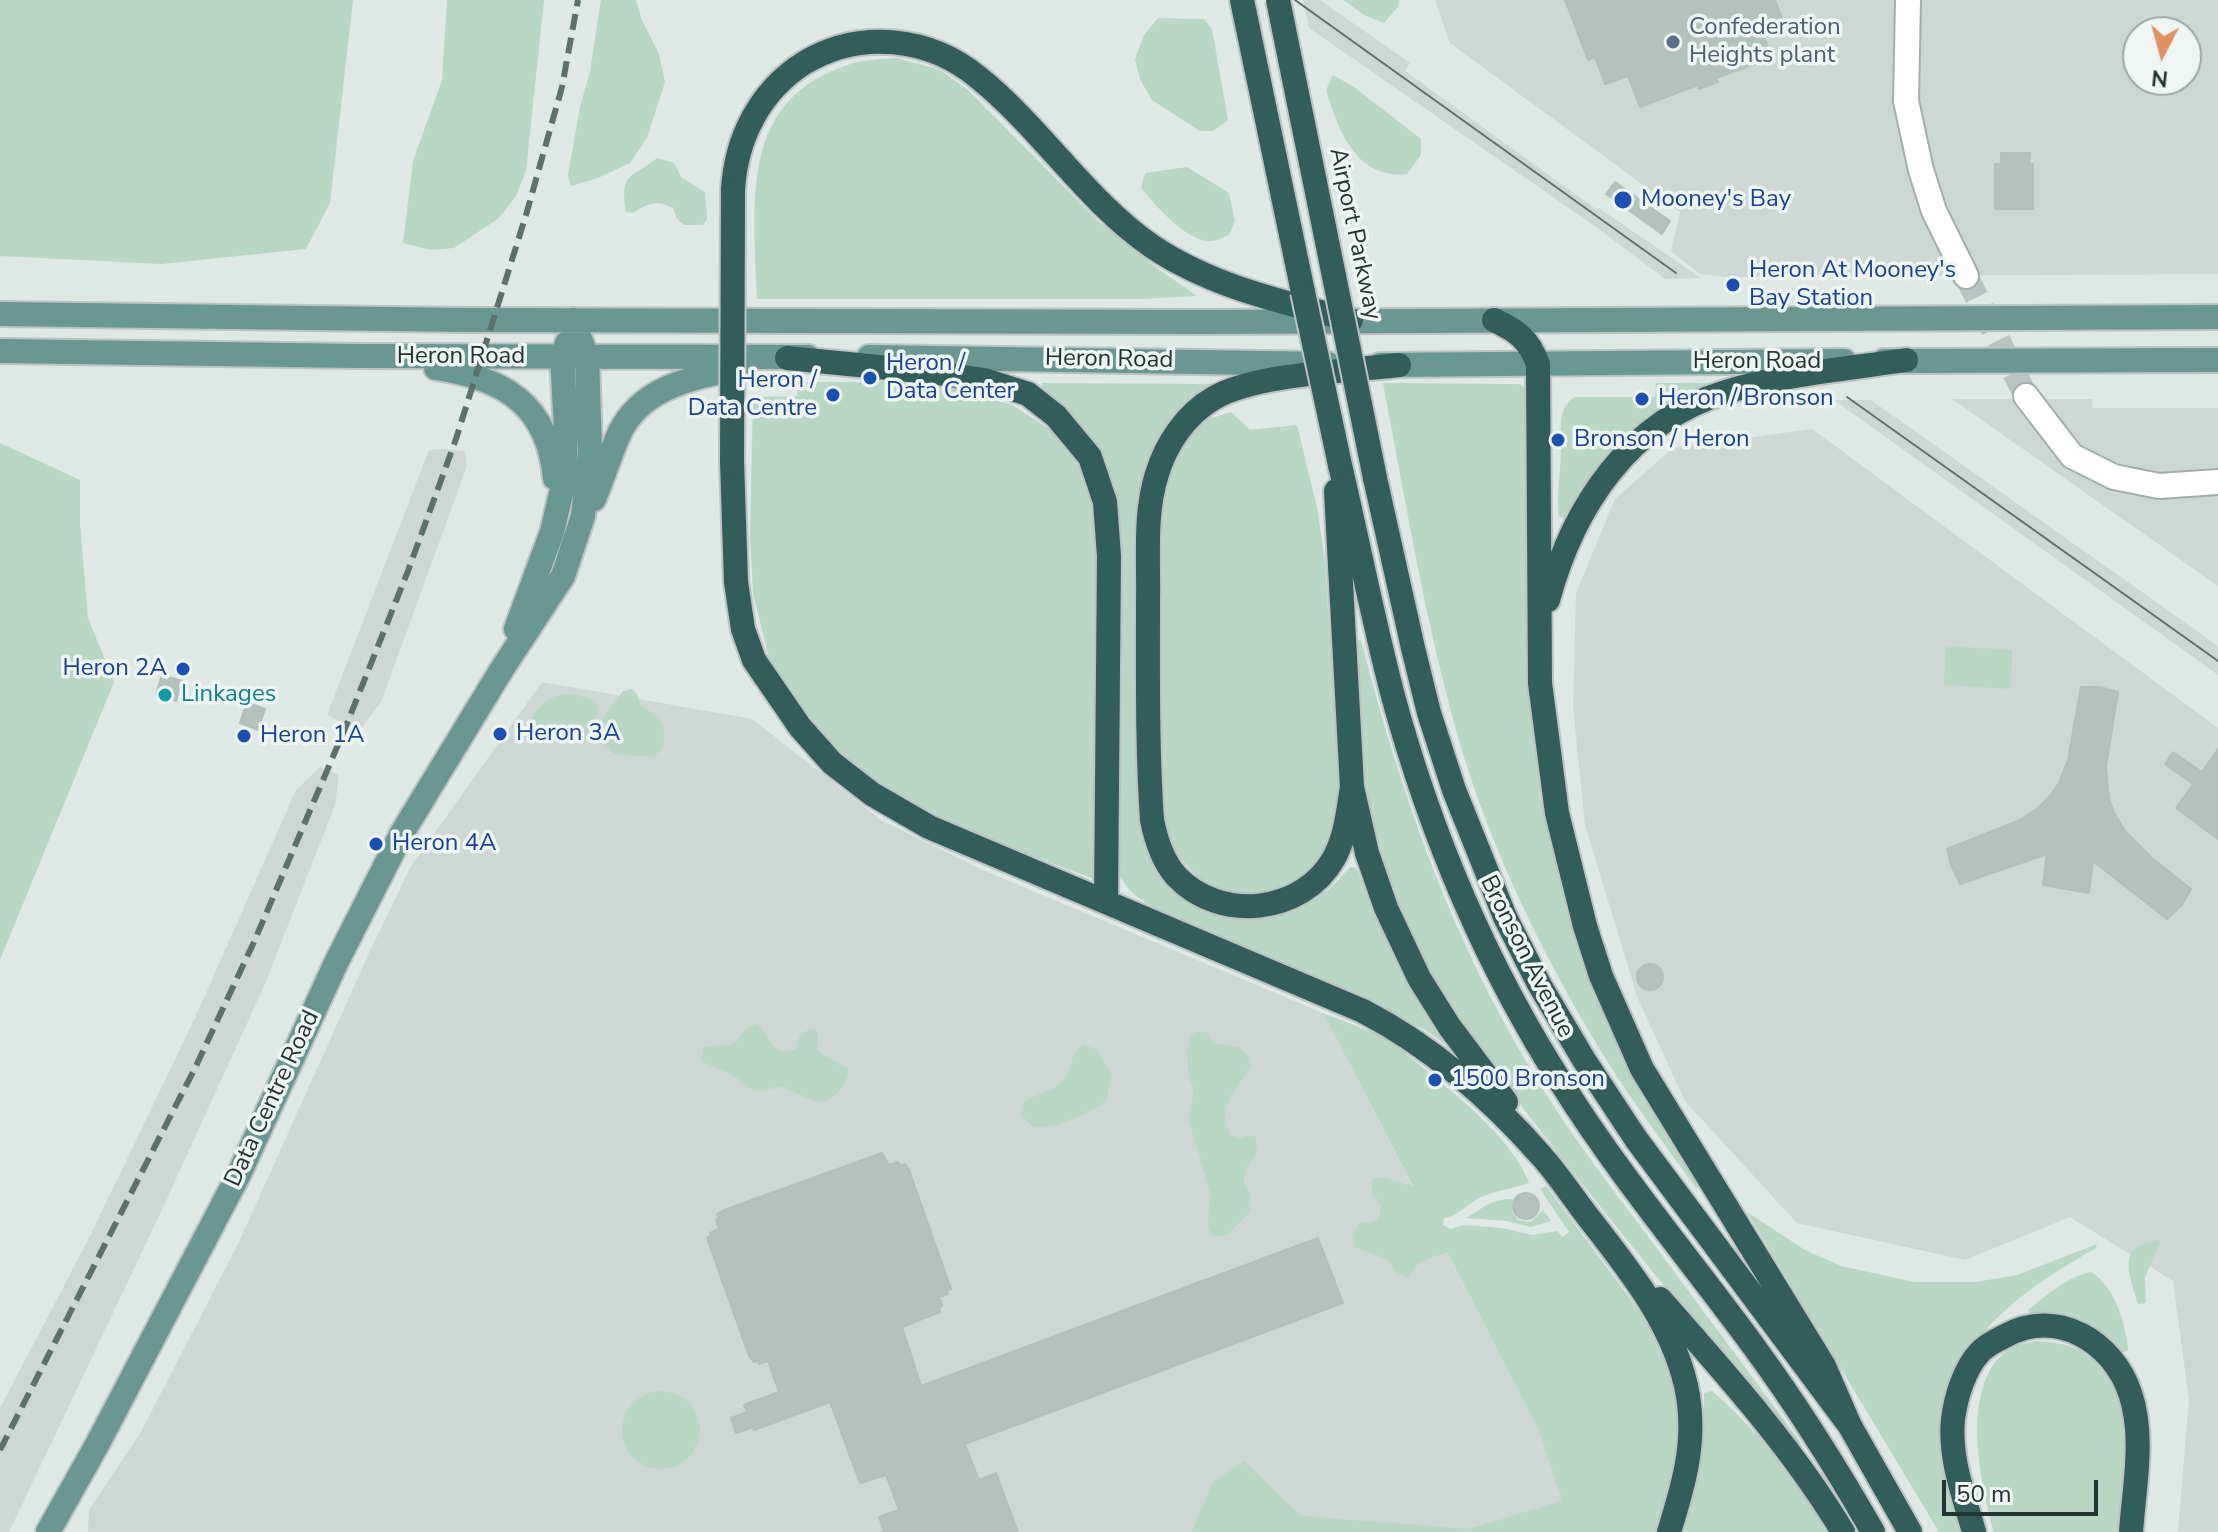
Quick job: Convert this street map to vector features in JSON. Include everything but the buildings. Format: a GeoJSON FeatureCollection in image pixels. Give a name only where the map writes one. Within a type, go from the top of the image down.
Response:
{"type":"FeatureCollection","features":[{"type":"Feature","properties":{"kind":"highway"},"geometry":{"type":"LineString","coordinates":[[1242,0],[1340,465],[1335,500],[1352,787],[1375,877],[1406,954],[1449,1026],[1543,1158],[1615,1251],[1668,1335],[1684,1377],[1691,1433],[1689,1456],[1669,1532]]}},
{"type":"Feature","properties":{"kind":"highway","name":"Airport Parkway"},"geometry":{"type":"LineString","coordinates":[[1278,0],[1375,478]]}},
{"type":"Feature","properties":{"kind":"highway"},"geometry":{"type":"LineString","coordinates":[[1351,320],[1203,276],[1154,247],[1104,207],[979,78],[941,54],[901,42],[853,43],[830,50],[789,73],[774,87],[749,124],[734,167],[732,461],[736,582],[743,629],[754,660],[812,743],[850,779],[929,827],[1390,1025],[1463,1078],[1543,1158]]}},
{"type":"Feature","properties":{"kind":"highway"},"geometry":{"type":"LineString","coordinates":[[1494,320],[1524,336],[1538,364],[1539,642],[1544,725],[1557,813],[1572,878],[1601,976],[1642,1069],[1824,1366],[1850,1426]]}},
{"type":"Feature","properties":{"kind":"highway"},"geometry":{"type":"LineString","coordinates":[[787,358],[930,372],[1006,386],[1028,394],[1056,416],[1090,457],[1105,502],[1109,556],[1106,901]]}},
{"type":"Feature","properties":{"kind":"highway"},"geometry":{"type":"LineString","coordinates":[[1539,642],[1556,571],[1582,511],[1611,469],[1646,435],[1686,408],[1724,392],[1768,381],[1906,360]]}},
{"type":"Feature","properties":{"kind":"highway"},"geometry":{"type":"LineString","coordinates":[[1352,787],[1346,826],[1334,858],[1312,883],[1283,901],[1266,905],[1228,906],[1205,897],[1174,873],[1156,840],[1152,820],[1148,698],[1150,512],[1156,474],[1171,443],[1191,415],[1217,396],[1235,388],[1273,380],[1399,365]]}},
{"type":"Feature","properties":{"kind":"highway","name":"Bronson Avenue"},"geometry":{"type":"LineString","coordinates":[[1340,465],[1406,740],[1449,865],[1489,952],[1562,1084],[1817,1437],[1873,1532]]}},
{"type":"Feature","properties":{"kind":"highway","name":"Bronson Avenue"},"geometry":{"type":"LineString","coordinates":[[1375,478],[1429,713],[1468,829],[1523,952],[1559,1021],[1636,1139],[1850,1426],[1910,1532]]}},
{"type":"Feature","properties":{"kind":"highway"},"geometry":{"type":"LineString","coordinates":[[1615,1251],[1731,1380],[1805,1475],[1843,1532]]}},
{"type":"Feature","properties":{"kind":"highway"},"geometry":{"type":"LineString","coordinates":[[1974,1532],[1956,1465],[1953,1441],[1953,1420],[1962,1383],[1980,1351],[2011,1333],[2039,1326],[2067,1329],[2095,1341],[2125,1378],[2135,1410],[2138,1437],[2131,1532]]}},
{"type":"Feature","properties":{"kind":"main road","name":"Heron Road"},"geometry":{"type":"LineString","coordinates":[[0,314],[573,320],[2218,317]]}},
{"type":"Feature","properties":{"kind":"main road","name":"Data Centre Road"},"geometry":{"type":"LineString","coordinates":[[48,1532],[239,1174],[336,963],[402,833],[563,576],[578,534],[589,475],[587,357],[573,320]]}},
{"type":"Feature","properties":{"kind":"main road","name":"Data Centre Road"},"geometry":{"type":"LineString","coordinates":[[502,669],[559,510],[566,453],[562,357],[573,320]]}},
{"type":"Feature","properties":{"kind":"main road","name":"Heron Road"},"geometry":{"type":"LineString","coordinates":[[0,351],[359,356],[991,358],[1399,365],[2218,360]]}},
{"type":"Feature","properties":{"kind":"main road"},"geometry":{"type":"LineString","coordinates":[[359,356],[462,372],[487,379],[519,398],[547,437],[554,463],[559,510]]}},
{"type":"Feature","properties":{"kind":"main road"},"geometry":{"type":"LineString","coordinates":[[578,534],[620,432],[643,402],[688,379],[787,358]]}},
{"type":"Feature","properties":{"kind":"street"},"geometry":{"type":"LineString","coordinates":[[1908,0],[1906,101],[1921,170],[1934,211],[1966,276]]}},
{"type":"Feature","properties":{"kind":"street"},"geometry":{"type":"LineString","coordinates":[[2026,396],[2072,456],[2114,477],[2145,485],[2180,486],[2218,482]]}},
{"type":"Feature","properties":{"kind":"shaded area"},"geometry":{"type":"Polygon","coordinates":[[[1303,0],[1320,0],[1410,63],[1405,71],[1597,210],[1599,208],[1701,278],[1665,279],[1599,229],[1309,28],[1303,0]]]}},
{"type":"Feature","properties":{"kind":"shaded area"},"geometry":{"type":"Polygon","coordinates":[[[1435,0],[2218,0],[2218,274],[1728,277],[1700,274],[1671,251],[1680,212],[1450,43],[1435,0]]]}},
{"type":"Feature","properties":{"kind":"shaded area"},"geometry":{"type":"Polygon","coordinates":[[[1952,399],[2092,399],[2093,408],[2218,408],[2218,586],[1952,399]]]}},
{"type":"Feature","properties":{"kind":"shaded area"},"geometry":{"type":"Polygon","coordinates":[[[1834,400],[1871,400],[2218,646],[2218,675],[1834,400]]]}},
{"type":"Feature","properties":{"kind":"shaded area"},"geometry":{"type":"Polygon","coordinates":[[[1812,429],[2218,728],[2218,1532],[2178,1532],[2189,1400],[2173,1281],[2070,1217],[1965,1260],[1797,1223],[1685,1101],[1638,999],[1585,825],[1573,707],[1576,593],[1615,499],[1673,448],[1812,429]]]}},
{"type":"Feature","properties":{"kind":"shaded area"},"geometry":{"type":"Polygon","coordinates":[[[429,450],[465,451],[467,466],[381,702],[360,730],[327,715],[429,450]]]}},
{"type":"Feature","properties":{"kind":"shaded area"},"geometry":{"type":"Polygon","coordinates":[[[542,682],[752,719],[881,820],[985,871],[1323,1013],[1538,1429],[1573,1532],[88,1532],[89,1510],[141,1432],[239,1242],[411,866],[542,682]]]}},
{"type":"Feature","properties":{"kind":"shaded area"},"geometry":{"type":"Polygon","coordinates":[[[320,767],[339,775],[335,805],[265,984],[9,1532],[0,1532],[0,1408],[88,1240],[194,1020],[296,790],[320,767]]]}},
{"type":"Feature","properties":{"kind":"green space"},"geometry":{"type":"Polygon","coordinates":[[[0,0],[353,0],[330,203],[306,249],[161,264],[0,256],[0,0]]]}},
{"type":"Feature","properties":{"kind":"green space"},"geometry":{"type":"Polygon","coordinates":[[[447,0],[544,0],[526,171],[516,196],[499,218],[454,248],[430,250],[403,243],[413,161],[442,80],[447,0]]]}},
{"type":"Feature","properties":{"kind":"green space"},"geometry":{"type":"Polygon","coordinates":[[[601,0],[636,0],[659,54],[665,82],[647,138],[630,163],[571,186],[568,175],[601,0]]]}},
{"type":"Feature","properties":{"kind":"green space"},"geometry":{"type":"Polygon","coordinates":[[[1343,0],[1399,0],[1398,7],[1384,23],[1366,16],[1343,0]]]}},
{"type":"Feature","properties":{"kind":"green space"},"geometry":{"type":"Polygon","coordinates":[[[1158,18],[1204,19],[1212,29],[1228,120],[1213,131],[1200,131],[1152,100],[1140,79],[1135,59],[1144,35],[1158,18]]]}},
{"type":"Feature","properties":{"kind":"green space"},"geometry":{"type":"Polygon","coordinates":[[[897,58],[940,70],[968,90],[1098,221],[1197,296],[1142,299],[757,299],[756,191],[760,158],[771,127],[789,101],[816,79],[854,63],[897,58]]]}},
{"type":"Feature","properties":{"kind":"green space"},"geometry":{"type":"Polygon","coordinates":[[[1333,75],[1354,87],[1421,139],[1421,155],[1407,174],[1389,174],[1375,169],[1352,149],[1343,135],[1326,90],[1333,75]]]}},
{"type":"Feature","properties":{"kind":"green space"},"geometry":{"type":"Polygon","coordinates":[[[657,158],[674,163],[682,178],[705,192],[707,219],[703,225],[684,225],[677,219],[673,208],[657,203],[643,206],[634,213],[626,212],[626,183],[657,158]]]}},
{"type":"Feature","properties":{"kind":"green space"},"geometry":{"type":"Polygon","coordinates":[[[1187,167],[1229,193],[1235,221],[1229,235],[1211,241],[1192,236],[1173,222],[1141,188],[1145,173],[1187,167]]]}},
{"type":"Feature","properties":{"kind":"green space"},"geometry":{"type":"Polygon","coordinates":[[[798,382],[927,382],[980,388],[986,397],[1012,405],[1048,428],[1051,424],[1084,470],[1098,534],[1099,881],[938,820],[853,769],[823,741],[770,662],[753,593],[750,537],[753,397],[797,396],[798,382]]]}},
{"type":"Feature","properties":{"kind":"green space"},"geometry":{"type":"Polygon","coordinates":[[[1042,383],[1214,384],[1202,392],[1138,519],[1138,795],[1150,849],[1163,872],[1180,891],[1200,906],[1224,915],[1251,918],[1280,914],[1303,906],[1328,890],[1350,867],[1356,868],[1399,962],[1449,1047],[1427,1031],[1383,1009],[1151,906],[1124,883],[1118,871],[1091,440],[1068,410],[1043,392],[1042,383]]]}},
{"type":"Feature","properties":{"kind":"green space"},"geometry":{"type":"Polygon","coordinates":[[[1383,383],[1519,384],[1526,389],[1529,642],[1540,797],[1579,937],[1702,1184],[1696,1188],[1622,1084],[1575,1007],[1532,926],[1494,842],[1464,757],[1439,664],[1383,383]]]}},
{"type":"Feature","properties":{"kind":"green space"},"geometry":{"type":"Polygon","coordinates":[[[1656,383],[1721,383],[1587,486],[1565,519],[1559,516],[1561,448],[1567,447],[1567,435],[1561,434],[1561,423],[1567,404],[1575,397],[1655,397],[1656,383]]]}},
{"type":"Feature","properties":{"kind":"green space"},"geometry":{"type":"Polygon","coordinates":[[[1231,412],[1250,430],[1297,425],[1317,507],[1325,561],[1339,783],[1335,831],[1329,845],[1305,876],[1271,893],[1243,895],[1214,888],[1201,880],[1174,852],[1159,799],[1162,503],[1169,475],[1183,444],[1210,414],[1213,418],[1231,412]]]}},
{"type":"Feature","properties":{"kind":"green space"},"geometry":{"type":"Polygon","coordinates":[[[0,443],[80,480],[80,523],[88,618],[114,682],[0,960],[0,443]]]}},
{"type":"Feature","properties":{"kind":"green space"},"geometry":{"type":"Polygon","coordinates":[[[1361,640],[1411,810],[1454,919],[1505,1025],[1576,1139],[1801,1443],[1794,1447],[1517,1100],[1459,1022],[1425,967],[1397,908],[1370,810],[1353,641],[1361,640]]]}},
{"type":"Feature","properties":{"kind":"green space"},"geometry":{"type":"Polygon","coordinates":[[[1946,646],[2012,650],[2011,689],[1944,685],[1946,646]]]}},
{"type":"Feature","properties":{"kind":"green space"},"geometry":{"type":"Polygon","coordinates":[[[632,689],[641,706],[649,710],[664,728],[664,743],[654,757],[614,754],[597,737],[611,707],[623,691],[632,689]]]}},
{"type":"Feature","properties":{"kind":"green space"},"geometry":{"type":"Polygon","coordinates":[[[564,694],[588,698],[599,708],[590,733],[585,737],[532,737],[531,722],[538,709],[550,699],[564,694]]]}},
{"type":"Feature","properties":{"kind":"green space"},"geometry":{"type":"Polygon","coordinates":[[[1323,1013],[1403,1044],[1404,1052],[1475,1112],[1521,1165],[1529,1183],[1479,1198],[1444,1218],[1443,1225],[1450,1229],[1465,1225],[1501,1228],[1533,1235],[1557,1231],[1563,1237],[1569,1232],[1540,1189],[1546,1186],[1658,1336],[1674,1379],[1682,1416],[1679,1453],[1657,1532],[1192,1532],[1212,1483],[1244,1461],[1301,1516],[1468,1529],[1562,1501],[1538,1429],[1447,1252],[1420,1262],[1408,1277],[1397,1273],[1387,1259],[1356,1248],[1353,1237],[1359,1222],[1371,1223],[1379,1219],[1381,1206],[1371,1193],[1373,1178],[1413,1186],[1323,1013]]]}},
{"type":"Feature","properties":{"kind":"green space"},"geometry":{"type":"Polygon","coordinates":[[[757,1024],[773,1045],[782,1051],[796,1049],[799,1037],[810,1028],[818,1031],[817,1051],[848,1069],[842,1088],[832,1097],[820,1101],[782,1086],[754,1090],[701,1060],[704,1047],[733,1044],[748,1027],[757,1024]]]}},
{"type":"Feature","properties":{"kind":"green space"},"geometry":{"type":"Polygon","coordinates":[[[1197,1031],[1206,1032],[1214,1043],[1239,1047],[1249,1057],[1251,1067],[1229,1100],[1225,1116],[1230,1135],[1239,1139],[1256,1137],[1257,1154],[1247,1166],[1243,1180],[1250,1193],[1251,1210],[1230,1233],[1218,1237],[1211,1234],[1207,1225],[1211,1195],[1188,1118],[1194,1090],[1189,1078],[1187,1053],[1190,1036],[1197,1031]]]}},
{"type":"Feature","properties":{"kind":"green space"},"geometry":{"type":"Polygon","coordinates":[[[1084,1045],[1097,1049],[1112,1076],[1106,1101],[1071,1120],[1033,1127],[1021,1116],[1023,1102],[1058,1085],[1066,1076],[1078,1049],[1084,1045]]]}},
{"type":"Feature","properties":{"kind":"green space"},"geometry":{"type":"Polygon","coordinates":[[[1513,1199],[1512,1211],[1518,1220],[1531,1222],[1543,1210],[1551,1221],[1531,1227],[1506,1221],[1466,1218],[1490,1203],[1513,1199]]]}},
{"type":"Feature","properties":{"kind":"green space"},"geometry":{"type":"Polygon","coordinates":[[[1747,1212],[1805,1250],[1841,1266],[1914,1282],[1976,1282],[2017,1275],[2097,1244],[2096,1248],[2054,1273],[1999,1316],[1954,1373],[1963,1532],[1939,1532],[1747,1212]]]}},
{"type":"Feature","properties":{"kind":"green space"},"geometry":{"type":"Polygon","coordinates":[[[2161,1240],[2145,1277],[2146,1303],[2138,1304],[2129,1271],[2131,1254],[2137,1247],[2161,1240]]]}},
{"type":"Feature","properties":{"kind":"green space"},"geometry":{"type":"Polygon","coordinates":[[[2091,1272],[2107,1287],[2118,1306],[2128,1350],[2122,1353],[2103,1334],[2082,1321],[2057,1314],[2030,1314],[2028,1310],[2066,1282],[2091,1272]]]}},
{"type":"Feature","properties":{"kind":"green space"},"geometry":{"type":"Polygon","coordinates":[[[2035,1341],[2071,1347],[2096,1361],[2112,1382],[2121,1408],[2124,1438],[2119,1532],[1994,1532],[1983,1487],[1977,1434],[1984,1384],[1994,1363],[2011,1348],[2035,1341]]]}},
{"type":"Feature","properties":{"kind":"green space"},"geometry":{"type":"Polygon","coordinates":[[[653,1391],[669,1391],[683,1397],[694,1408],[700,1430],[694,1452],[683,1463],[669,1469],[653,1469],[639,1463],[628,1452],[622,1438],[622,1422],[628,1408],[639,1397],[653,1391]]]}},
{"type":"Feature","properties":{"kind":"green space"},"geometry":{"type":"Polygon","coordinates":[[[1712,1391],[1776,1457],[1830,1532],[1682,1532],[1699,1463],[1704,1393],[1712,1391]]]}},
{"type":"Feature","properties":{"kind":"tunnel"},"geometry":{"type":"LineString","coordinates":[[1966,276],[2026,396]]}},
{"type":"Feature","properties":{"kind":"tram line"},"geometry":{"type":"LineString","coordinates":[[1295,0],[1676,273]]}},
{"type":"Feature","properties":{"kind":"tram line"},"geometry":{"type":"LineString","coordinates":[[1847,397],[2218,661]]}},
{"type":"Feature","properties":{"kind":"railway"},"geometry":{"type":"LineString","coordinates":[[0,1450],[195,1068],[254,942],[408,571],[456,439],[526,215],[562,87],[578,0]]}},
{"type":"Feature","properties":{"kind":"place","name":"Confederation Heights plant"},"geometry":{"type":"Point","coordinates":[1673,42]}},
{"type":"Feature","properties":{"kind":"place","name":"Mooney's Bay"},"geometry":{"type":"Point","coordinates":[1623,200]}},
{"type":"Feature","properties":{"kind":"place","name":"Heron At Mooney's Bay Station"},"geometry":{"type":"Point","coordinates":[1733,285]}},
{"type":"Feature","properties":{"kind":"place","name":"Heron / Data Center"},"geometry":{"type":"Point","coordinates":[870,378]}},
{"type":"Feature","properties":{"kind":"place","name":"Heron / Data Centre"},"geometry":{"type":"Point","coordinates":[833,395]}},
{"type":"Feature","properties":{"kind":"place","name":"Heron / Bronson"},"geometry":{"type":"Point","coordinates":[1642,399]}},
{"type":"Feature","properties":{"kind":"place","name":"Bronson / Heron"},"geometry":{"type":"Point","coordinates":[1558,440]}},
{"type":"Feature","properties":{"kind":"place","name":"Heron 2A"},"geometry":{"type":"Point","coordinates":[183,669]}},
{"type":"Feature","properties":{"kind":"place","name":"Linkages"},"geometry":{"type":"Point","coordinates":[165,695]}},
{"type":"Feature","properties":{"kind":"place","name":"Heron 3A"},"geometry":{"type":"Point","coordinates":[500,734]}},
{"type":"Feature","properties":{"kind":"place","name":"Heron 1A"},"geometry":{"type":"Point","coordinates":[244,736]}},
{"type":"Feature","properties":{"kind":"place","name":"Heron 4A"},"geometry":{"type":"Point","coordinates":[376,844]}},
{"type":"Feature","properties":{"kind":"place","name":"1500 Bronson"},"geometry":{"type":"Point","coordinates":[1435,1080]}}]}
